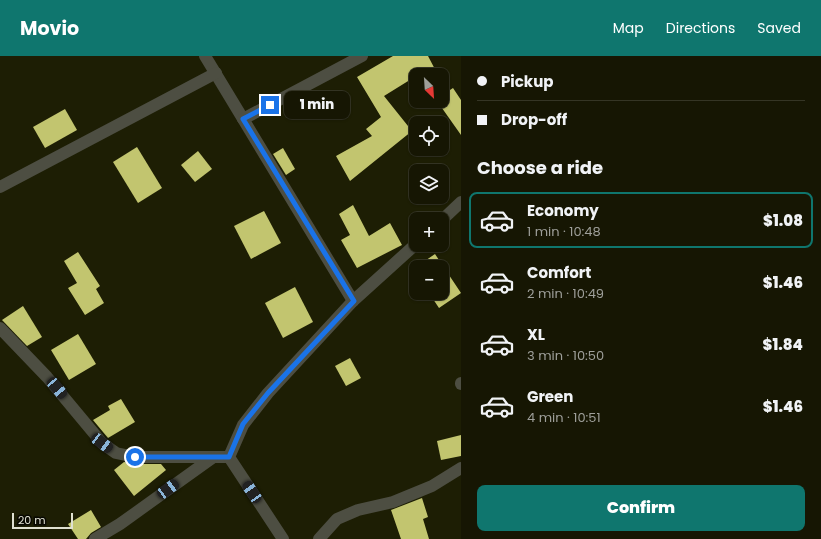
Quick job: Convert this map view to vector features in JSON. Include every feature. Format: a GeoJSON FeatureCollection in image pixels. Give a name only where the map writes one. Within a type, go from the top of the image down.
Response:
{"type":"FeatureCollection","features":[{"type":"Feature","properties":{"kind":"street"},"geometry":{"type":"LineString","coordinates":[[205,56],[354,301]]}},
{"type":"Feature","properties":{"kind":"street"},"geometry":{"type":"LineString","coordinates":[[243,119],[362,56]]}},
{"type":"Feature","properties":{"kind":"street"},"geometry":{"type":"LineString","coordinates":[[0,187],[216,74]]}},
{"type":"Feature","properties":{"kind":"street"},"geometry":{"type":"LineString","coordinates":[[449,213],[461,202]]}},
{"type":"Feature","properties":{"kind":"street"},"geometry":{"type":"LineString","coordinates":[[229,457],[243,424],[264,398],[354,301],[409,250]]}},
{"type":"Feature","properties":{"kind":"street"},"geometry":{"type":"LineString","coordinates":[[0,328],[48,377],[102,443],[116,453],[135,457],[229,457]]}},
{"type":"Feature","properties":{"kind":"street"},"geometry":{"type":"LineString","coordinates":[[229,457],[283,539]]}},
{"type":"Feature","properties":{"kind":"street"},"geometry":{"type":"LineString","coordinates":[[95,539],[120,524],[212,458]]}},
{"type":"Feature","properties":{"kind":"street"},"geometry":{"type":"LineString","coordinates":[[319,539],[337,519],[358,510],[393,502],[432,486],[461,468]]}},
{"type":"Feature","properties":{"kind":"building"},"geometry":{"type":"Polygon","coordinates":[[[393,56],[428,56],[434,68],[409,68],[409,80],[384,96],[409,127],[409,133],[350,181],[336,156],[372,136],[366,129],[381,117],[357,77],[393,56]]]}},
{"type":"Feature","properties":{"kind":"building"},"geometry":{"type":"Polygon","coordinates":[[[453,88],[461,100],[461,135],[442,108],[449,108],[449,91],[453,88]]]}},
{"type":"Feature","properties":{"kind":"building"},"geometry":{"type":"Polygon","coordinates":[[[65,109],[77,130],[45,148],[33,127],[65,109]]]}},
{"type":"Feature","properties":{"kind":"building"},"geometry":{"type":"Polygon","coordinates":[[[137,147],[162,188],[138,203],[113,162],[137,147]]]}},
{"type":"Feature","properties":{"kind":"building"},"geometry":{"type":"Polygon","coordinates":[[[283,148],[295,169],[286,175],[273,154],[283,148]]]}},
{"type":"Feature","properties":{"kind":"building"},"geometry":{"type":"Polygon","coordinates":[[[198,151],[212,169],[195,182],[181,165],[198,151]]]}},
{"type":"Feature","properties":{"kind":"building"},"geometry":{"type":"Polygon","coordinates":[[[353,205],[369,236],[390,223],[402,245],[357,268],[341,240],[350,235],[339,214],[353,205]]]}},
{"type":"Feature","properties":{"kind":"building"},"geometry":{"type":"Polygon","coordinates":[[[264,211],[281,243],[251,259],[234,226],[264,211]]]}},
{"type":"Feature","properties":{"kind":"building"},"geometry":{"type":"Polygon","coordinates":[[[78,252],[100,286],[96,289],[104,303],[85,315],[68,288],[77,283],[64,261],[78,252]]]}},
{"type":"Feature","properties":{"kind":"building"},"geometry":{"type":"Polygon","coordinates":[[[435,254],[439,260],[426,260],[435,254]]]}},
{"type":"Feature","properties":{"kind":"building"},"geometry":{"type":"Polygon","coordinates":[[[449,275],[461,293],[439,308],[434,300],[449,300],[449,275]]]}},
{"type":"Feature","properties":{"kind":"building"},"geometry":{"type":"Polygon","coordinates":[[[295,287],[313,322],[283,338],[265,303],[295,287]]]}},
{"type":"Feature","properties":{"kind":"building"},"geometry":{"type":"Polygon","coordinates":[[[23,306],[42,337],[27,346],[2,320],[23,306]]]}},
{"type":"Feature","properties":{"kind":"building"},"geometry":{"type":"Polygon","coordinates":[[[78,334],[96,364],[69,380],[51,350],[78,334]]]}},
{"type":"Feature","properties":{"kind":"building"},"geometry":{"type":"Polygon","coordinates":[[[350,358],[361,378],[346,386],[335,366],[350,358]]]}},
{"type":"Feature","properties":{"kind":"building"},"geometry":{"type":"Polygon","coordinates":[[[121,399],[135,422],[108,438],[93,420],[110,410],[108,406],[121,399]]]}},
{"type":"Feature","properties":{"kind":"building"},"geometry":{"type":"Polygon","coordinates":[[[461,435],[461,456],[441,460],[437,441],[461,435]]]}},
{"type":"Feature","properties":{"kind":"building"},"geometry":{"type":"Polygon","coordinates":[[[124,462],[135,464],[161,464],[166,470],[134,496],[114,470],[124,462]]]}},
{"type":"Feature","properties":{"kind":"building"},"geometry":{"type":"Polygon","coordinates":[[[422,498],[428,517],[423,519],[429,539],[401,539],[391,510],[422,498]]]}},
{"type":"Feature","properties":{"kind":"building"},"geometry":{"type":"Polygon","coordinates":[[[91,510],[101,527],[91,533],[86,539],[78,539],[68,524],[91,510]]]}},
{"type":"Feature","properties":{"kind":"route"},"geometry":{"type":"LineString","coordinates":[[135,457],[229,457],[243,424],[268,393],[354,301],[243,119],[270,105]]}}]}
